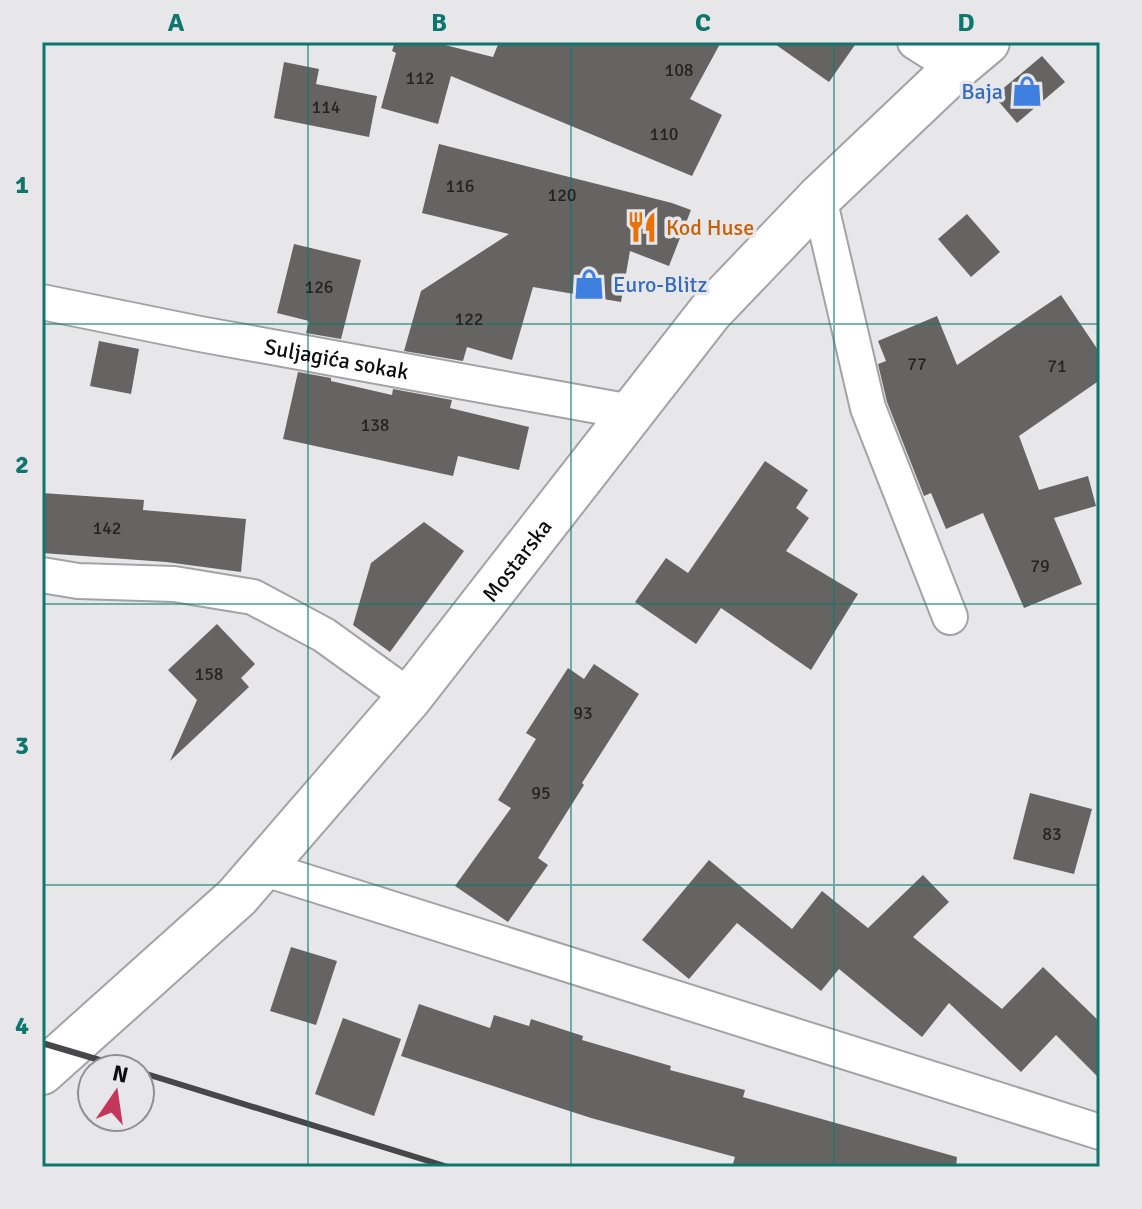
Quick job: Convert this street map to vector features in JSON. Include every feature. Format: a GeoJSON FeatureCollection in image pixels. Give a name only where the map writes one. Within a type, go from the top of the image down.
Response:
{"type":"FeatureCollection","features":[{"type":"Feature","properties":{"kind":"main road","name":"Mostarska"},"geometry":{"type":"LineString","coordinates":[[42,1072],[237,897],[410,697],[710,312],[819,198],[972,55]]}},
{"type":"Feature","properties":{"kind":"street"},"geometry":{"type":"LineString","coordinates":[[915,42],[972,55]]}},
{"type":"Feature","properties":{"kind":"street"},"geometry":{"type":"LineString","coordinates":[[819,198],[868,408],[950,617]]}},
{"type":"Feature","properties":{"kind":"street","name":"Suljagića sokak"},"geometry":{"type":"LineString","coordinates":[[42,302],[200,334],[631,412]]}},
{"type":"Feature","properties":{"kind":"street"},"geometry":{"type":"LineString","coordinates":[[42,575],[78,581],[174,584],[253,597],[324,635],[410,697]]}},
{"type":"Feature","properties":{"kind":"street"},"geometry":{"type":"LineString","coordinates":[[262,868],[1100,1132]]}},
{"type":"Feature","properties":{"kind":"building"},"geometry":{"type":"Polygon","coordinates":[[[395,42],[433,42],[493,57],[499,42],[721,42],[690,99],[722,115],[692,176],[451,76],[438,124],[381,108],[396,53],[392,51],[395,42]]]}},
{"type":"Feature","properties":{"kind":"building"},"geometry":{"type":"Polygon","coordinates":[[[772,42],[857,42],[829,82],[772,42]]]}},
{"type":"Feature","properties":{"kind":"building"},"geometry":{"type":"Polygon","coordinates":[[[1042,56],[1065,82],[1017,123],[994,96],[1042,56]]]}},
{"type":"Feature","properties":{"kind":"building"},"geometry":{"type":"Polygon","coordinates":[[[284,62],[319,69],[316,84],[377,96],[369,137],[274,118],[284,62]]]}},
{"type":"Feature","properties":{"kind":"building"},"geometry":{"type":"Polygon","coordinates":[[[439,144],[691,210],[669,266],[630,251],[621,302],[533,287],[512,360],[467,347],[463,361],[404,351],[421,291],[509,234],[422,213],[439,144]]]}},
{"type":"Feature","properties":{"kind":"building"},"geometry":{"type":"Polygon","coordinates":[[[967,214],[1000,252],[971,277],[938,239],[967,214]]]}},
{"type":"Feature","properties":{"kind":"building"},"geometry":{"type":"Polygon","coordinates":[[[294,244],[361,260],[341,339],[306,333],[309,321],[277,313],[294,244]]]}},
{"type":"Feature","properties":{"kind":"building"},"geometry":{"type":"Polygon","coordinates":[[[1061,295],[1100,353],[1100,380],[1019,436],[1039,490],[1088,476],[1096,506],[1054,518],[1082,584],[1024,608],[983,513],[946,529],[931,493],[924,496],[887,402],[878,364],[886,361],[878,341],[937,316],[957,365],[1061,295]]]}},
{"type":"Feature","properties":{"kind":"building"},"geometry":{"type":"Polygon","coordinates":[[[99,341],[139,349],[131,394],[90,386],[99,341]]]}},
{"type":"Feature","properties":{"kind":"building"},"geometry":{"type":"Polygon","coordinates":[[[298,372],[392,395],[393,389],[452,400],[450,408],[529,427],[519,470],[458,456],[453,476],[283,439],[298,372]]]}},
{"type":"Feature","properties":{"kind":"building"},"geometry":{"type":"Polygon","coordinates":[[[765,461],[808,490],[796,508],[809,518],[786,551],[858,594],[811,670],[721,608],[696,644],[635,602],[666,558],[688,573],[765,461]]]}},
{"type":"Feature","properties":{"kind":"building"},"geometry":{"type":"Polygon","coordinates":[[[42,493],[144,500],[143,510],[246,519],[241,572],[166,562],[42,553],[42,493]]]}},
{"type":"Feature","properties":{"kind":"building"},"geometry":{"type":"Polygon","coordinates":[[[424,522],[464,551],[390,652],[353,625],[371,563],[424,522]]]}},
{"type":"Feature","properties":{"kind":"building"},"geometry":{"type":"Polygon","coordinates":[[[217,624],[255,664],[241,678],[249,687],[170,761],[197,700],[168,670],[217,624]]]}},
{"type":"Feature","properties":{"kind":"building"},"geometry":{"type":"Polygon","coordinates":[[[594,664],[639,694],[538,858],[548,865],[508,922],[455,886],[511,808],[498,800],[536,739],[526,733],[568,668],[584,679],[594,664]]]}},
{"type":"Feature","properties":{"kind":"building"},"geometry":{"type":"Polygon","coordinates":[[[1030,793],[1092,809],[1074,874],[1013,859],[1030,793]]]}},
{"type":"Feature","properties":{"kind":"building"},"geometry":{"type":"Polygon","coordinates":[[[709,860],[792,929],[822,891],[868,928],[923,875],[949,902],[913,937],[1002,1009],[1043,967],[1100,1022],[1100,1079],[1056,1035],[1021,1072],[949,1003],[922,1037],[839,969],[821,991],[737,923],[689,979],[642,940],[709,860]]]}},
{"type":"Feature","properties":{"kind":"building"},"geometry":{"type":"Polygon","coordinates":[[[291,947],[337,961],[316,1025],[270,1011],[291,947]]]}},
{"type":"Feature","properties":{"kind":"building"},"geometry":{"type":"Polygon","coordinates":[[[419,1004],[490,1028],[494,1015],[529,1026],[531,1019],[583,1036],[582,1040],[671,1066],[670,1070],[745,1090],[743,1097],[957,1157],[956,1167],[732,1167],[735,1157],[591,1118],[401,1056],[419,1004]]]}},
{"type":"Feature","properties":{"kind":"building"},"geometry":{"type":"Polygon","coordinates":[[[343,1018],[401,1039],[374,1116],[315,1094],[343,1018]]]}},
{"type":"Feature","properties":{"kind":"railway"},"geometry":{"type":"LineString","coordinates":[[42,1043],[76,1053]]}},
{"type":"Feature","properties":{"kind":"railway"},"geometry":{"type":"LineString","coordinates":[[156,1077],[448,1167]]}},
{"type":"Feature","properties":{"kind":"place","name":"Baja"},"geometry":{"type":"Point","coordinates":[1027,91]}},
{"type":"Feature","properties":{"kind":"place","name":"Kod Huse"},"geometry":{"type":"Point","coordinates":[642,227]}},
{"type":"Feature","properties":{"kind":"place","name":"Euro-Blitz"},"geometry":{"type":"Point","coordinates":[589,284]}}]}
